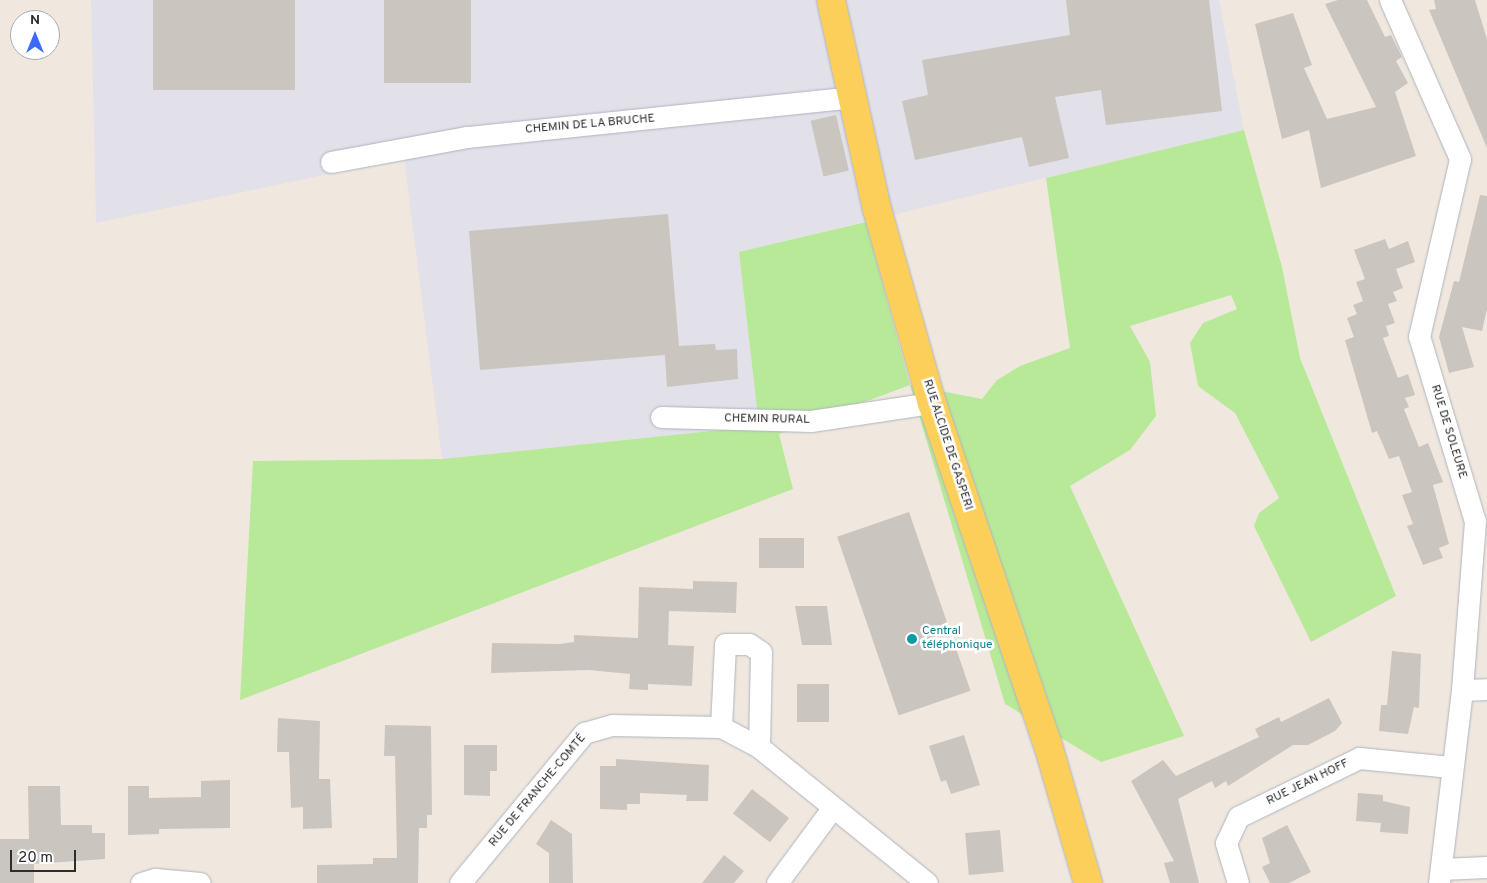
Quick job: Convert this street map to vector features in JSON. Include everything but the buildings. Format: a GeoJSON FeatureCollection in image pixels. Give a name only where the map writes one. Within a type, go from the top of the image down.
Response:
{"type":"FeatureCollection","features":[{"type":"Feature","properties":{"kind":"main road","name":"RUE ALCIDE DE GASPERI"},"geometry":{"type":"LineString","coordinates":[[831,0],[851,97],[932,403],[1048,745],[1088,883]]}},
{"type":"Feature","properties":{"kind":"street","name":"RUE DE SOLEURE"},"geometry":{"type":"LineString","coordinates":[[1390,0],[1460,158],[1419,336],[1475,521],[1462,690],[1451,767],[1440,876]]}},
{"type":"Feature","properties":{"kind":"street","name":"CHEMIN DE LA BRUCHE"},"geometry":{"type":"LineString","coordinates":[[331,162],[466,137],[851,97]]}},
{"type":"Feature","properties":{"kind":"street","name":"CHEMIN RURAL"},"geometry":{"type":"LineString","coordinates":[[661,418],[812,421],[932,403]]}},
{"type":"Feature","properties":{"kind":"street"},"geometry":{"type":"LineString","coordinates":[[721,727],[725,644],[749,644],[761,652],[759,747]]}},
{"type":"Feature","properties":{"kind":"street"},"geometry":{"type":"LineString","coordinates":[[1462,690],[1487,689]]}},
{"type":"Feature","properties":{"kind":"street","name":"RUE DE FRANCHE-COMTÉ"},"geometry":{"type":"LineString","coordinates":[[460,883],[584,733],[612,725],[721,727],[759,747],[831,810],[927,883]]}},
{"type":"Feature","properties":{"kind":"street","name":"RUE JEAN HOFF"},"geometry":{"type":"LineString","coordinates":[[1238,883],[1226,843],[1238,817],[1358,758],[1451,767]]}},
{"type":"Feature","properties":{"kind":"street"},"geometry":{"type":"LineString","coordinates":[[776,883],[831,810]]}},
{"type":"Feature","properties":{"kind":"street"},"geometry":{"type":"LineString","coordinates":[[1440,876],[1487,867]]}},
{"type":"Feature","properties":{"kind":"street"},"geometry":{"type":"LineString","coordinates":[[141,883],[155,879],[200,883]]}},
{"type":"Feature","properties":{"kind":"shaded area"},"geometry":{"type":"Polygon","coordinates":[[[91,0],[1219,0],[1244,130],[739,252],[759,426],[442,459],[404,158],[96,223],[91,0]]]}},
{"type":"Feature","properties":{"kind":"green space"},"geometry":{"type":"Polygon","coordinates":[[[1244,130],[1282,267],[1300,358],[1396,596],[1311,642],[1254,526],[1259,513],[1279,498],[1235,413],[1198,386],[1190,343],[1203,323],[1237,309],[1231,295],[1130,326],[1150,362],[1156,416],[1130,450],[1070,486],[1184,736],[1101,762],[1005,704],[910,385],[982,399],[997,380],[1020,366],[1070,348],[1046,178],[1244,130]]]}},
{"type":"Feature","properties":{"kind":"green space"},"geometry":{"type":"Polygon","coordinates":[[[866,222],[910,385],[779,434],[793,489],[240,700],[253,461],[442,459],[759,426],[739,252],[866,222]]]}},
{"type":"Feature","properties":{"kind":"place","name":"Central téléphonique"},"geometry":{"type":"Point","coordinates":[912,639]}}]}
